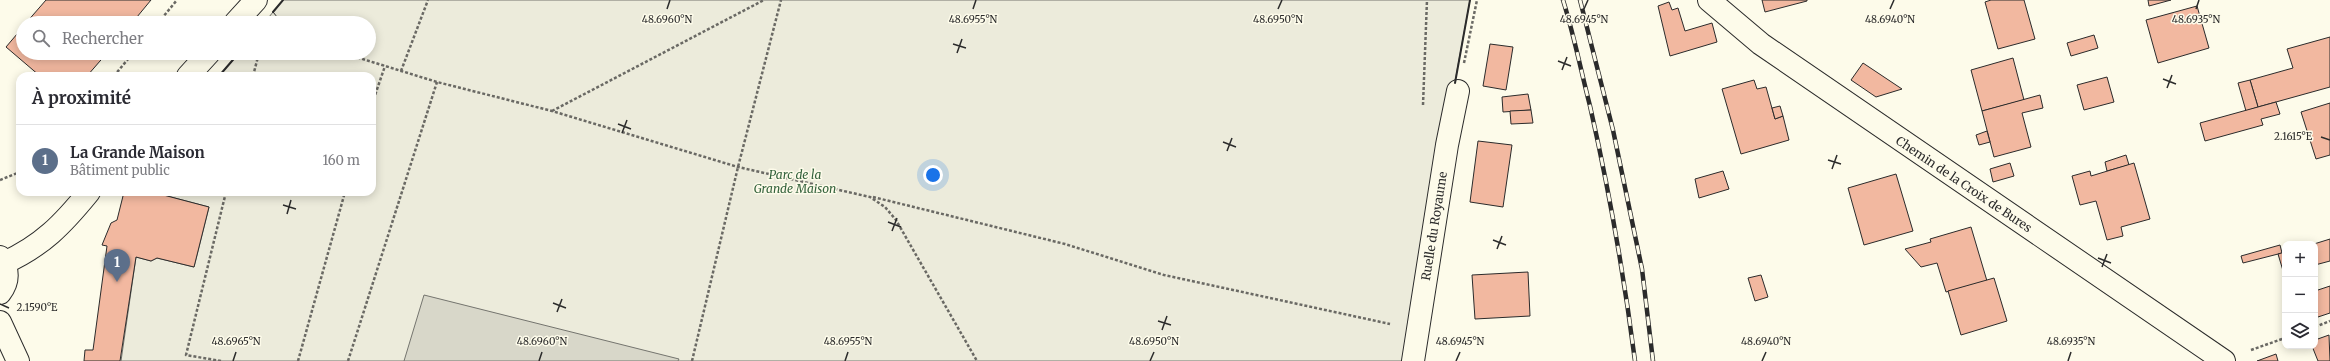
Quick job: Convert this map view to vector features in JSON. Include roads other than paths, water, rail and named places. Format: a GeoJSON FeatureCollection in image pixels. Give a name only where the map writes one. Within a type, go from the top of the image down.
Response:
{"type":"FeatureCollection","features":[{"type":"Feature","properties":{"kind":"street"},"geometry":{"type":"LineString","coordinates":[[241,16],[256,0]]}},
{"type":"Feature","properties":{"kind":"street","name":"Chemin de la Croix de Bures"},"geometry":{"type":"LineString","coordinates":[[1709,0],[1761,44],[2224,361]]}},
{"type":"Feature","properties":{"kind":"street"},"geometry":{"type":"LineString","coordinates":[[192,72],[203,60]]}},
{"type":"Feature","properties":{"kind":"street","name":"Ruelle du Royaume"},"geometry":{"type":"LineString","coordinates":[[1413,361],[1447,145],[1458,91]]}},
{"type":"Feature","properties":{"kind":"street"},"geometry":{"type":"LineString","coordinates":[[0,293],[7,279],[2,260],[27,252],[55,231],[86,196]]}},
{"type":"Feature","properties":{"kind":"street"},"geometry":{"type":"LineString","coordinates":[[0,322],[18,361]]}},
{"type":"Feature","properties":{"kind":"railway"},"geometry":{"type":"LineString","coordinates":[[1563,0],[1574,40],[1604,169],[1621,265],[1635,361]]}},
{"type":"Feature","properties":{"kind":"railway"},"geometry":{"type":"LineString","coordinates":[[1580,0],[1613,130],[1642,269],[1653,361]]}},
{"type":"Feature","properties":{"kind":"place","name":"La Grande Maison"},"geometry":{"type":"Point","coordinates":[117,282]}},
{"type":"Feature","properties":{"kind":"park label","name":"Parc de la Grande Maison"},"geometry":{"type":"Point","coordinates":[795,181]}}]}
